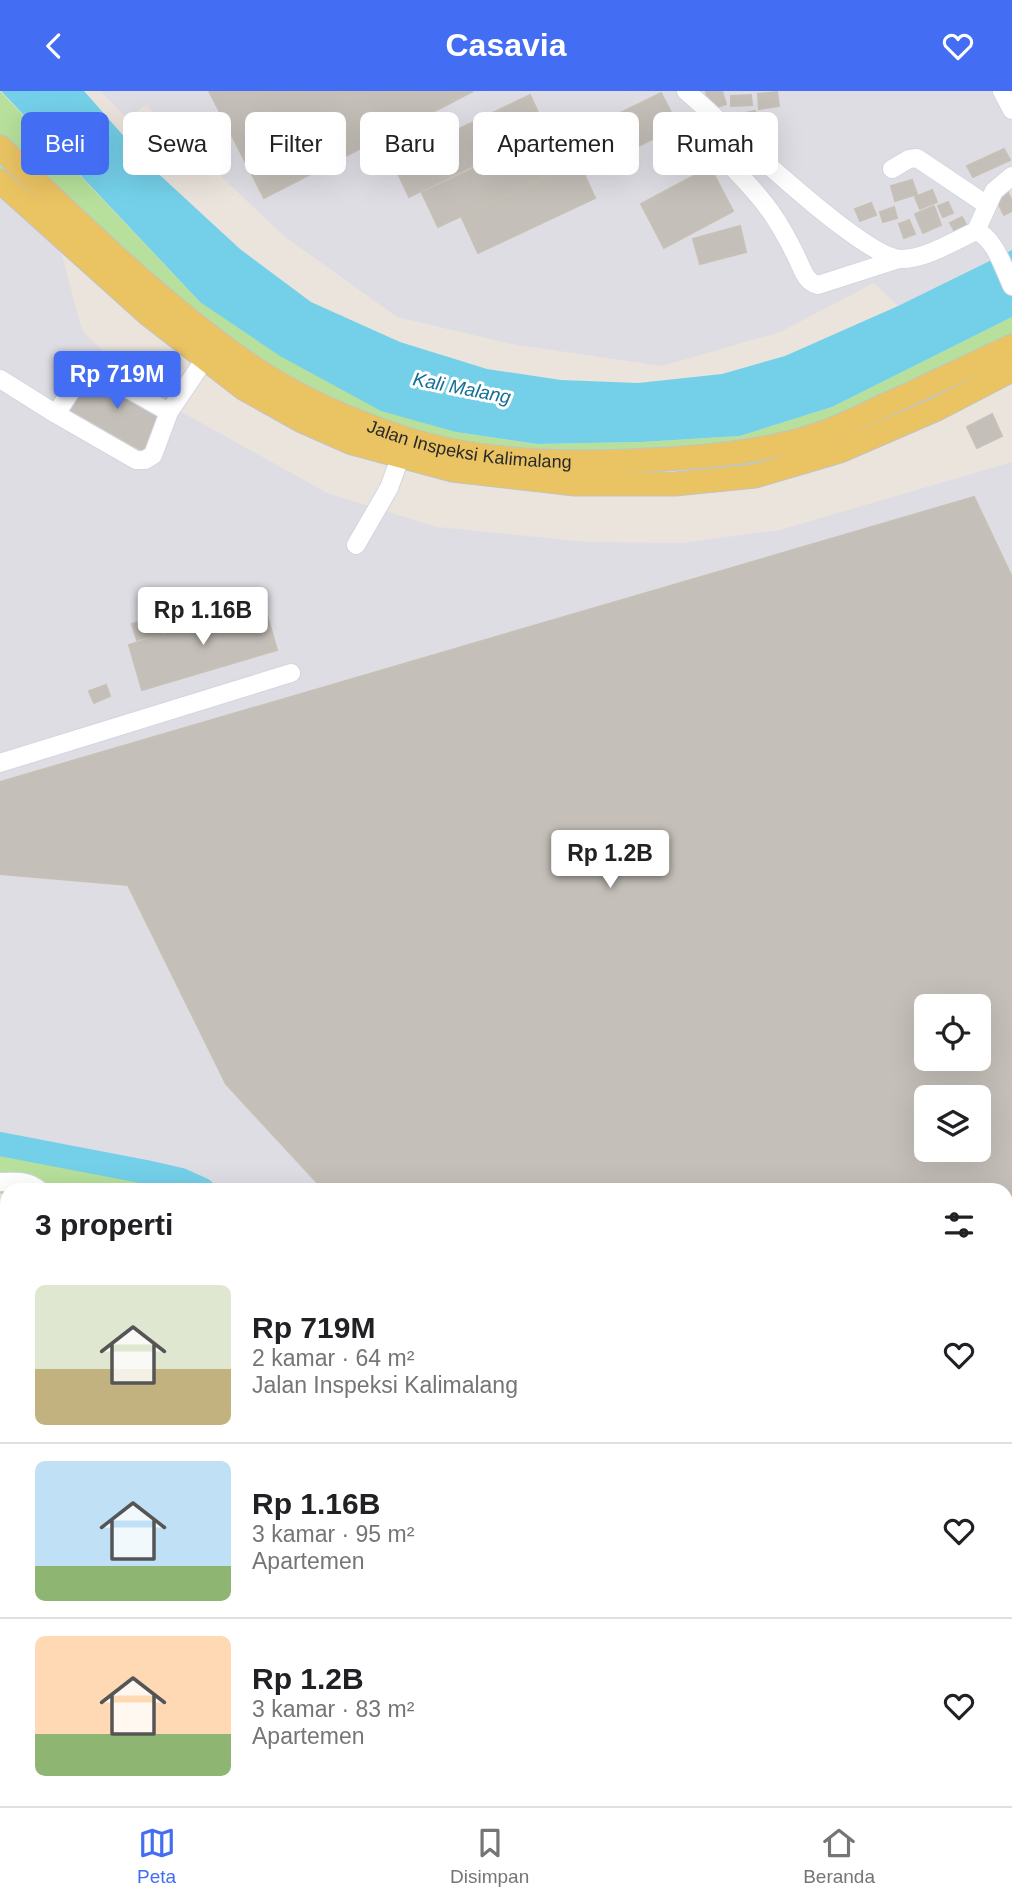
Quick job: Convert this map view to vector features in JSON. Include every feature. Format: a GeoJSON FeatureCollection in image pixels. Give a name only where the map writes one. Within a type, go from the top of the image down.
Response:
{"type":"FeatureCollection","features":[{"type":"Feature","properties":{"kind":"main road","name":"Jalan Inspeksi Kalimalang"},"geometry":{"type":"LineString","coordinates":[[1,149],[159,294],[211,350]]}},
{"type":"Feature","properties":{"kind":"main road","name":"Jalan Inspeksi Kalimalang"},"geometry":{"type":"LineString","coordinates":[[0,181],[101,274],[211,350],[256,369],[306,397],[369,426],[404,448],[456,450],[526,461],[576,474],[710,468],[755,476],[840,451],[937,409],[1012,370]]}},
{"type":"Feature","properties":{"kind":"main road","name":"Jalan Inspeksi Kalimalang"},"geometry":{"type":"LineString","coordinates":[[710,468],[761,449],[826,432],[1012,346]]}},
{"type":"Feature","properties":{"kind":"street"},"geometry":{"type":"LineString","coordinates":[[1002,91],[1012,110]]}},
{"type":"Feature","properties":{"kind":"street"},"geometry":{"type":"LineString","coordinates":[[691,92],[792,185],[852,234],[875,249],[900,259]]}},
{"type":"Feature","properties":{"kind":"street"},"geometry":{"type":"LineString","coordinates":[[892,169],[909,159],[917,158],[987,205]]}},
{"type":"Feature","properties":{"kind":"street"},"geometry":{"type":"LineString","coordinates":[[740,175],[759,194],[779,222],[805,276],[813,284],[818,285],[923,254],[976,231],[982,233],[994,249],[1012,286]]}},
{"type":"Feature","properties":{"kind":"street"},"geometry":{"type":"LineString","coordinates":[[976,231],[994,191],[1012,176]]}},
{"type":"Feature","properties":{"kind":"street"},"geometry":{"type":"LineString","coordinates":[[0,379],[56,414],[141,461],[153,456],[169,412],[211,350]]}},
{"type":"Feature","properties":{"kind":"street"},"geometry":{"type":"LineString","coordinates":[[56,414],[87,366],[169,412]]}},
{"type":"Feature","properties":{"kind":"street"},"geometry":{"type":"LineString","coordinates":[[356,545],[389,488],[404,448]]}},
{"type":"Feature","properties":{"kind":"street"},"geometry":{"type":"LineString","coordinates":[[0,763],[291,673]]}},
{"type":"Feature","properties":{"kind":"street"},"geometry":{"type":"LineString","coordinates":[[0,1182],[28,1183]]}},
{"type":"Feature","properties":{"kind":"shaded area"},"geometry":{"type":"Polygon","coordinates":[[[100,91],[1012,91],[1012,250],[898,306],[874,283],[780,332],[662,366],[511,344],[397,317],[284,236],[220,175],[231,175],[231,112],[153,112],[146,105],[136,112],[123,114],[100,91]]]}},
{"type":"Feature","properties":{"kind":"shaded area"},"geometry":{"type":"Polygon","coordinates":[[[0,180],[56,233],[82,330],[137,387],[327,493],[437,527],[587,542],[682,543],[780,530],[1012,462],[1012,1183],[188,1183],[0,1144],[0,180]]]}},
{"type":"Feature","properties":{"kind":"green space"},"geometry":{"type":"Polygon","coordinates":[[[0,91],[21,113],[21,175],[80,175],[200,302],[456,432],[537,444],[642,442],[740,436],[832,407],[1012,317],[1012,370],[892,428],[710,480],[709,458],[577,463],[302,421],[0,180],[0,91]]]}},
{"type":"Feature","properties":{"kind":"green space"},"geometry":{"type":"Polygon","coordinates":[[[0,1144],[188,1183],[0,1183],[0,1144]]]}},
{"type":"Feature","properties":{"kind":"water"},"geometry":{"type":"Polygon","coordinates":[[[1,91],[84,91],[102,112],[21,112],[1,91]]]}},
{"type":"Feature","properties":{"kind":"water","name":"Kali Malang"},"geometry":{"type":"Polygon","coordinates":[[[109,119],[123,135],[123,175],[160,175],[240,249],[311,302],[400,342],[487,369],[561,380],[638,383],[722,374],[785,356],[898,306],[1012,250],[1012,317],[832,407],[740,436],[642,442],[537,444],[456,432],[381,411],[280,356],[200,302],[80,175],[109,175],[109,119]]]}},
{"type":"Feature","properties":{"kind":"building"},"geometry":{"type":"Polygon","coordinates":[[[209,91],[256,91],[267,112],[245,112],[245,161],[231,134],[231,112],[220,112],[209,91]]]}},
{"type":"Feature","properties":{"kind":"building"},"geometry":{"type":"Polygon","coordinates":[[[256,91],[298,91],[309,112],[267,112],[256,91]]]}},
{"type":"Feature","properties":{"kind":"building"},"geometry":{"type":"Polygon","coordinates":[[[298,91],[345,91],[360,121],[360,149],[346,156],[346,112],[309,112],[298,91]]]}},
{"type":"Feature","properties":{"kind":"building"},"geometry":{"type":"Polygon","coordinates":[[[345,91],[398,91],[409,112],[360,112],[360,121],[345,91]]]}},
{"type":"Feature","properties":{"kind":"building"},"geometry":{"type":"Polygon","coordinates":[[[398,91],[448,91],[454,101],[433,112],[409,112],[398,91]]]}},
{"type":"Feature","properties":{"kind":"building"},"geometry":{"type":"Polygon","coordinates":[[[448,91],[473,91],[454,101],[448,91]]]}},
{"type":"Feature","properties":{"kind":"building"},"geometry":{"type":"Polygon","coordinates":[[[722,91],[726,104],[711,109],[706,92],[722,91]]]}},
{"type":"Feature","properties":{"kind":"building"},"geometry":{"type":"Polygon","coordinates":[[[777,92],[779,106],[759,109],[758,94],[777,92]]]}},
{"type":"Feature","properties":{"kind":"building"},"geometry":{"type":"Polygon","coordinates":[[[661,93],[671,112],[653,112],[653,139],[639,146],[639,112],[622,112],[661,93]]]}},
{"type":"Feature","properties":{"kind":"building"},"geometry":{"type":"Polygon","coordinates":[[[530,95],[538,112],[494,112],[530,95]]]}},
{"type":"Feature","properties":{"kind":"building"},"geometry":{"type":"Polygon","coordinates":[[[751,95],[752,105],[731,106],[731,96],[751,95]]]}},
{"type":"Feature","properties":{"kind":"building"},"geometry":{"type":"Polygon","coordinates":[[[473,122],[473,166],[459,173],[459,129],[473,122]]]}},
{"type":"Feature","properties":{"kind":"building"},"geometry":{"type":"Polygon","coordinates":[[[1004,149],[1010,160],[973,177],[967,166],[1004,149]]]}},
{"type":"Feature","properties":{"kind":"building"},"geometry":{"type":"Polygon","coordinates":[[[473,169],[473,175],[549,175],[438,227],[422,193],[473,169]]]}},
{"type":"Feature","properties":{"kind":"building"},"geometry":{"type":"Polygon","coordinates":[[[252,175],[299,175],[301,179],[264,198],[252,175]]]}},
{"type":"Feature","properties":{"kind":"building"},"geometry":{"type":"Polygon","coordinates":[[[399,175],[454,175],[409,197],[399,175]]]}},
{"type":"Feature","properties":{"kind":"building"},"geometry":{"type":"Polygon","coordinates":[[[553,175],[584,175],[595,198],[478,253],[462,218],[553,175]]]}},
{"type":"Feature","properties":{"kind":"building"},"geometry":{"type":"Polygon","coordinates":[[[695,175],[714,175],[733,211],[664,248],[641,204],[695,175]]]}},
{"type":"Feature","properties":{"kind":"building"},"geometry":{"type":"Polygon","coordinates":[[[912,180],[917,194],[895,201],[891,186],[912,180]]]}},
{"type":"Feature","properties":{"kind":"building"},"geometry":{"type":"Polygon","coordinates":[[[932,190],[937,202],[920,209],[915,197],[932,190]]]}},
{"type":"Feature","properties":{"kind":"building"},"geometry":{"type":"Polygon","coordinates":[[[1007,191],[1012,201],[1012,211],[1004,215],[995,197],[1007,191]]]}},
{"type":"Feature","properties":{"kind":"building"},"geometry":{"type":"Polygon","coordinates":[[[948,202],[953,213],[943,217],[938,206],[948,202]]]}},
{"type":"Feature","properties":{"kind":"building"},"geometry":{"type":"Polygon","coordinates":[[[871,203],[876,215],[860,221],[855,209],[871,203]]]}},
{"type":"Feature","properties":{"kind":"building"},"geometry":{"type":"Polygon","coordinates":[[[934,206],[941,225],[923,233],[915,214],[934,206]]]}},
{"type":"Feature","properties":{"kind":"building"},"geometry":{"type":"Polygon","coordinates":[[[894,207],[897,218],[883,222],[880,212],[894,207]]]}},
{"type":"Feature","properties":{"kind":"building"},"geometry":{"type":"Polygon","coordinates":[[[962,217],[967,226],[955,232],[950,223],[962,217]]]}},
{"type":"Feature","properties":{"kind":"building"},"geometry":{"type":"Polygon","coordinates":[[[909,220],[915,234],[904,238],[899,224],[909,220]]]}},
{"type":"Feature","properties":{"kind":"building"},"geometry":{"type":"Polygon","coordinates":[[[740,226],[746,252],[700,264],[693,239],[740,226]]]}},
{"type":"Feature","properties":{"kind":"building"},"geometry":{"type":"Polygon","coordinates":[[[90,369],[166,412],[144,452],[68,409],[90,369]]]}},
{"type":"Feature","properties":{"kind":"building"},"geometry":{"type":"Polygon","coordinates":[[[992,414],[1002,436],[977,448],[967,427],[992,414]]]}},
{"type":"Feature","properties":{"kind":"building"},"geometry":{"type":"Polygon","coordinates":[[[974,497],[1012,577],[1012,1183],[318,1183],[226,1084],[128,885],[0,874],[0,782],[974,497]]]}},
{"type":"Feature","properties":{"kind":"building"},"geometry":{"type":"Polygon","coordinates":[[[264,605],[277,650],[142,690],[129,645],[264,605]]]}},
{"type":"Feature","properties":{"kind":"building"},"geometry":{"type":"Polygon","coordinates":[[[157,617],[162,633],[137,640],[132,624],[157,617]]]}},
{"type":"Feature","properties":{"kind":"building"},"geometry":{"type":"Polygon","coordinates":[[[106,685],[110,696],[94,703],[89,691],[106,685]]]}},
{"type":"Feature","properties":{"kind":"waterway"},"geometry":{"type":"LineString","coordinates":[[0,1144],[146,1172],[188,1183]]}}]}
